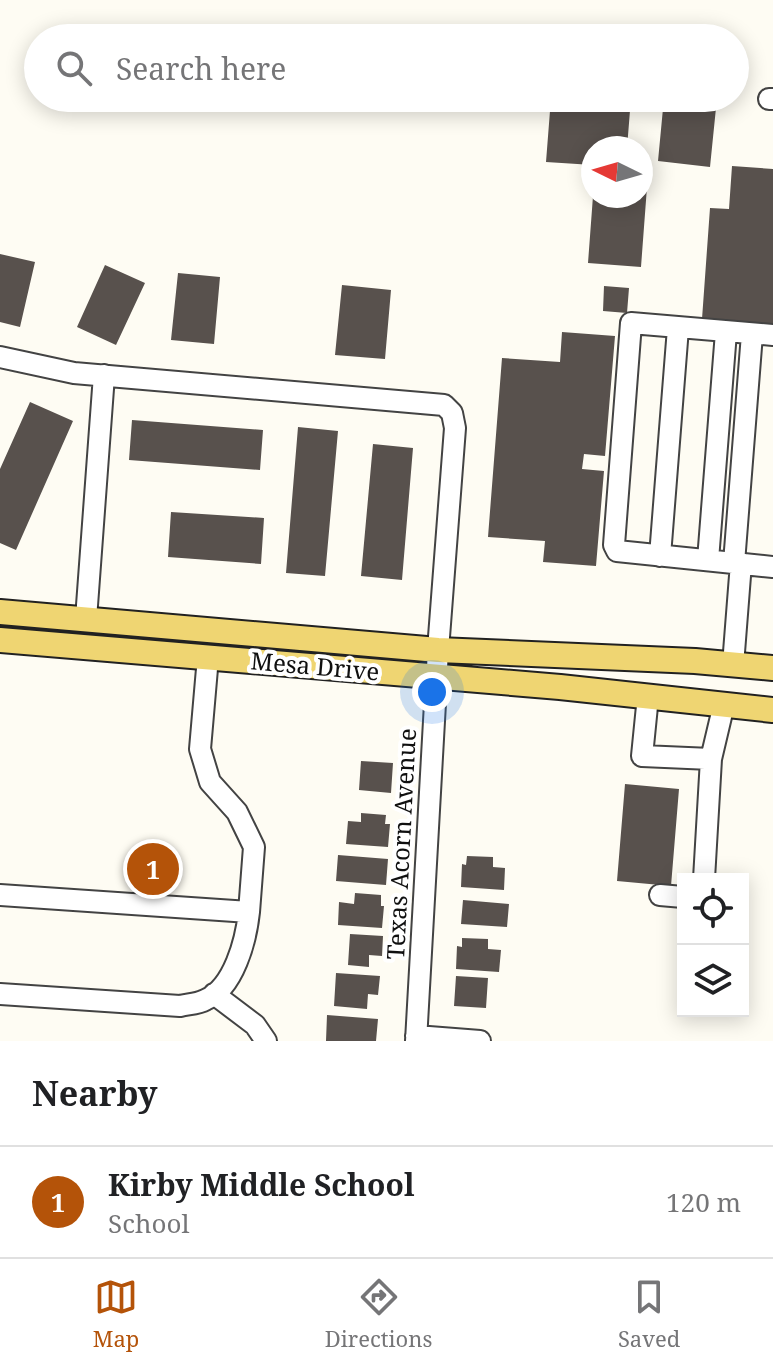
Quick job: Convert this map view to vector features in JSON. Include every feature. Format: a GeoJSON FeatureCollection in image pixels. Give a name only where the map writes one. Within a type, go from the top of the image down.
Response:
{"type":"FeatureCollection","features":[{"type":"Feature","properties":{"kind":"main road","name":"Mesa Drive"},"geometry":{"type":"LineString","coordinates":[[0,612],[438,650],[773,668]]}},
{"type":"Feature","properties":{"kind":"main road"},"geometry":{"type":"LineString","coordinates":[[208,657],[210,629]]}},
{"type":"Feature","properties":{"kind":"main road","name":"Mesa Drive"},"geometry":{"type":"LineString","coordinates":[[0,640],[648,696],[773,710]]}},
{"type":"Feature","properties":{"kind":"main road"},"geometry":{"type":"LineString","coordinates":[[724,704],[733,665]]}},
{"type":"Feature","properties":{"kind":"street"},"geometry":{"type":"LineString","coordinates":[[773,335],[631,323],[614,545],[617,551],[773,567]]}},
{"type":"Feature","properties":{"kind":"street"},"geometry":{"type":"LineString","coordinates":[[660,556],[678,328]]}},
{"type":"Feature","properties":{"kind":"street"},"geometry":{"type":"LineString","coordinates":[[708,560],[726,332]]}},
{"type":"Feature","properties":{"kind":"street"},"geometry":{"type":"LineString","coordinates":[[733,665],[752,334]]}},
{"type":"Feature","properties":{"kind":"street"},"geometry":{"type":"LineString","coordinates":[[0,357],[74,373],[104,375],[86,619]]}},
{"type":"Feature","properties":{"kind":"street","name":"Texas Acorn Avenue"},"geometry":{"type":"LineString","coordinates":[[104,375],[444,405],[452,413],[455,428],[438,650],[416,1038]]}},
{"type":"Feature","properties":{"kind":"street"},"geometry":{"type":"LineString","coordinates":[[0,994],[180,1006],[205,1001],[214,994],[239,959],[249,912],[254,847],[237,812],[210,782],[200,749],[208,657]]}},
{"type":"Feature","properties":{"kind":"street"},"geometry":{"type":"LineString","coordinates":[[648,696],[642,756],[711,759]]}},
{"type":"Feature","properties":{"kind":"street"},"geometry":{"type":"LineString","coordinates":[[704,873],[711,759],[724,704]]}},
{"type":"Feature","properties":{"kind":"street"},"geometry":{"type":"LineString","coordinates":[[0,895],[249,912]]}},
{"type":"Feature","properties":{"kind":"street"},"geometry":{"type":"LineString","coordinates":[[660,895],[677,896]]}},
{"type":"Feature","properties":{"kind":"street"},"geometry":{"type":"LineString","coordinates":[[214,994],[255,1025],[266,1041]]}},
{"type":"Feature","properties":{"kind":"street"},"geometry":{"type":"LineString","coordinates":[[416,1038],[480,1041]]}},
{"type":"Feature","properties":{"kind":"building"},"geometry":{"type":"Polygon","coordinates":[[[550,112],[630,112],[628,136],[581,136],[581,164],[546,162],[550,112]]]}},
{"type":"Feature","properties":{"kind":"building"},"geometry":{"type":"Polygon","coordinates":[[[663,112],[716,112],[710,167],[658,161],[663,112]]]}},
{"type":"Feature","properties":{"kind":"building"},"geometry":{"type":"Polygon","coordinates":[[[732,166],[773,169],[773,324],[702,319],[710,208],[729,209],[732,166]]]}},
{"type":"Feature","properties":{"kind":"building"},"geometry":{"type":"Polygon","coordinates":[[[592,208],[645,208],[641,267],[588,263],[592,208]]]}},
{"type":"Feature","properties":{"kind":"building"},"geometry":{"type":"Polygon","coordinates":[[[0,254],[35,262],[20,327],[0,322],[0,254]]]}},
{"type":"Feature","properties":{"kind":"building"},"geometry":{"type":"Polygon","coordinates":[[[105,265],[145,283],[116,345],[77,327],[105,265]]]}},
{"type":"Feature","properties":{"kind":"building"},"geometry":{"type":"Polygon","coordinates":[[[178,273],[220,277],[214,344],[171,340],[178,273]]]}},
{"type":"Feature","properties":{"kind":"building"},"geometry":{"type":"Polygon","coordinates":[[[342,285],[391,290],[385,359],[335,355],[342,285]]]}},
{"type":"Feature","properties":{"kind":"building"},"geometry":{"type":"Polygon","coordinates":[[[604,286],[629,288],[627,313],[603,311],[604,286]]]}},
{"type":"Feature","properties":{"kind":"building"},"geometry":{"type":"Polygon","coordinates":[[[562,332],[615,336],[605,456],[584,454],[582,469],[604,471],[596,566],[543,562],[545,541],[488,537],[502,358],[560,362],[562,332]]]}},
{"type":"Feature","properties":{"kind":"building"},"geometry":{"type":"Polygon","coordinates":[[[30,402],[73,421],[16,550],[0,543],[0,469],[30,402]]]}},
{"type":"Feature","properties":{"kind":"building"},"geometry":{"type":"Polygon","coordinates":[[[132,420],[263,430],[260,470],[129,460],[132,420]]]}},
{"type":"Feature","properties":{"kind":"building"},"geometry":{"type":"Polygon","coordinates":[[[298,427],[338,431],[325,576],[286,573],[298,427]]]}},
{"type":"Feature","properties":{"kind":"building"},"geometry":{"type":"Polygon","coordinates":[[[373,444],[413,448],[402,580],[361,576],[373,444]]]}},
{"type":"Feature","properties":{"kind":"building"},"geometry":{"type":"Polygon","coordinates":[[[171,512],[264,518],[261,564],[168,557],[171,512]]]}},
{"type":"Feature","properties":{"kind":"building"},"geometry":{"type":"Polygon","coordinates":[[[361,761],[393,763],[391,793],[359,790],[361,761]]]}},
{"type":"Feature","properties":{"kind":"building"},"geometry":{"type":"Polygon","coordinates":[[[625,784],[679,789],[671,886],[617,881],[625,784]]]}},
{"type":"Feature","properties":{"kind":"building"},"geometry":{"type":"Polygon","coordinates":[[[361,813],[386,815],[385,824],[390,824],[388,847],[346,844],[348,821],[361,822],[361,813]]]}},
{"type":"Feature","properties":{"kind":"building"},"geometry":{"type":"Polygon","coordinates":[[[338,855],[388,859],[386,885],[336,881],[338,855]]]}},
{"type":"Feature","properties":{"kind":"building"},"geometry":{"type":"Polygon","coordinates":[[[467,856],[493,857],[493,867],[505,868],[504,890],[461,887],[462,864],[466,865],[467,856]]]}},
{"type":"Feature","properties":{"kind":"building"},"geometry":{"type":"Polygon","coordinates":[[[355,893],[381,895],[381,906],[384,906],[382,928],[338,925],[339,902],[354,904],[355,893]]]}},
{"type":"Feature","properties":{"kind":"building"},"geometry":{"type":"Polygon","coordinates":[[[463,900],[509,904],[507,927],[461,924],[463,900]]]}},
{"type":"Feature","properties":{"kind":"building"},"geometry":{"type":"Polygon","coordinates":[[[350,934],[383,936],[382,956],[369,955],[369,967],[348,965],[350,934]]]}},
{"type":"Feature","properties":{"kind":"building"},"geometry":{"type":"Polygon","coordinates":[[[462,938],[488,939],[488,949],[501,950],[499,972],[456,969],[457,946],[462,947],[462,938]]]}},
{"type":"Feature","properties":{"kind":"building"},"geometry":{"type":"Polygon","coordinates":[[[336,973],[380,976],[378,995],[368,994],[367,1009],[334,1006],[336,973]]]}},
{"type":"Feature","properties":{"kind":"building"},"geometry":{"type":"Polygon","coordinates":[[[456,976],[488,978],[486,1008],[454,1006],[456,976]]]}},
{"type":"Feature","properties":{"kind":"building"},"geometry":{"type":"Polygon","coordinates":[[[327,1015],[378,1019],[376,1041],[326,1041],[327,1015]]]}},
{"type":"Feature","properties":{"kind":"place","name":"Kirby Middle School"},"geometry":{"type":"Point","coordinates":[153,869]}}]}
